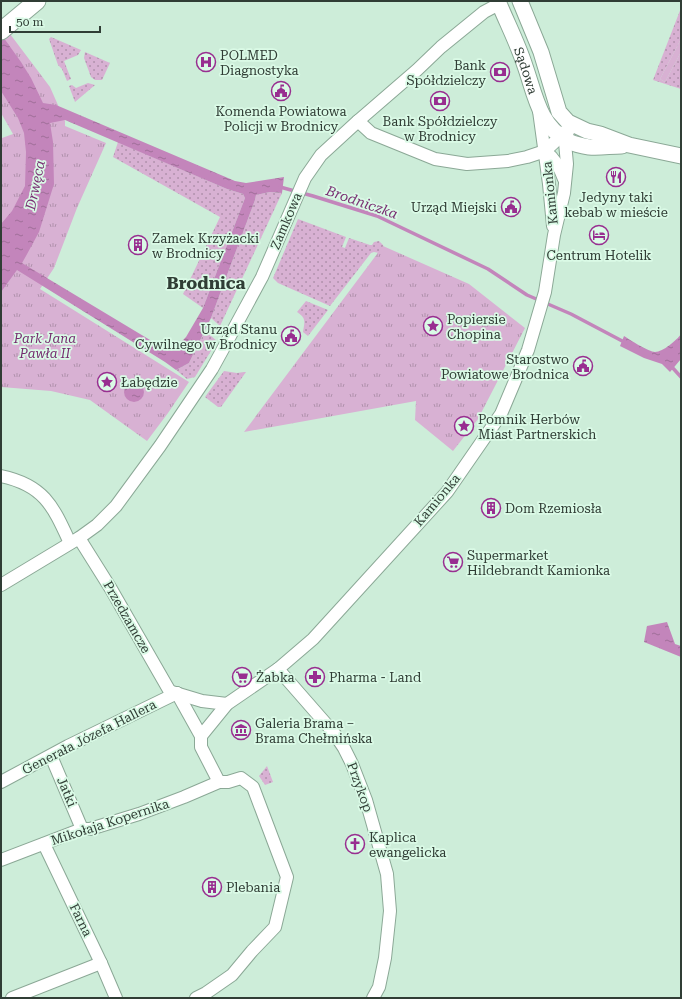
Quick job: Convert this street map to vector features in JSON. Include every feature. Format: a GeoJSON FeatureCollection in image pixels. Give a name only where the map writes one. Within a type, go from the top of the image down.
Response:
{"type":"FeatureCollection","features":[{"type":"Feature","properties":{"kind":"main road"},"geometry":{"type":"LineString","coordinates":[[1,31],[37,1]]}},
{"type":"Feature","properties":{"kind":"street","name":"Sądowa"},"geometry":{"type":"LineString","coordinates":[[520,1],[540,52],[559,112],[568,122],[571,133]]}},
{"type":"Feature","properties":{"kind":"street","name":"Sądowa"},"geometry":{"type":"LineString","coordinates":[[501,2],[525,64],[538,106],[543,116],[550,126],[571,133]]}},
{"type":"Feature","properties":{"kind":"street","name":"Zamkowa"},"geometry":{"type":"LineString","coordinates":[[1,585],[97,525],[116,506],[160,446],[212,369],[262,277],[305,178],[321,155],[441,47],[484,12],[501,2]]}},
{"type":"Feature","properties":{"kind":"street","name":"Kamionka"},"geometry":{"type":"LineString","coordinates":[[538,106],[545,151],[554,235]]}},
{"type":"Feature","properties":{"kind":"street"},"geometry":{"type":"LineString","coordinates":[[358,121],[371,133],[435,159],[458,163],[467,164],[508,161],[545,151]]}},
{"type":"Feature","properties":{"kind":"street","name":"Kamionka"},"geometry":{"type":"LineString","coordinates":[[545,151],[571,133]]}},
{"type":"Feature","properties":{"kind":"street","name":"Kamionka"},"geometry":{"type":"LineString","coordinates":[[201,736],[227,704],[278,669],[313,639],[447,492],[500,414],[528,350],[545,292],[554,235],[564,193],[571,133]]}},
{"type":"Feature","properties":{"kind":"street"},"geometry":{"type":"LineString","coordinates":[[629,145],[588,147],[575,144],[571,133],[600,134],[629,145],[681,156]]}},
{"type":"Feature","properties":{"kind":"street","name":"Kamionka"},"geometry":{"type":"LineString","coordinates":[[567,164],[572,157],[588,147]]}},
{"type":"Feature","properties":{"kind":"street","name":"Kamionka"},"geometry":{"type":"LineString","coordinates":[[545,151],[552,157],[562,170],[565,183]]}},
{"type":"Feature","properties":{"kind":"street","name":"Przedzamcze"},"geometry":{"type":"LineString","coordinates":[[1,476],[27,484],[47,500],[74,540],[111,589],[169,690],[177,693]]}},
{"type":"Feature","properties":{"kind":"street","name":"Przykop"},"geometry":{"type":"LineString","coordinates":[[278,669],[334,734],[344,748],[366,800],[387,874],[390,911],[385,958],[377,994]]}},
{"type":"Feature","properties":{"kind":"street"},"geometry":{"type":"LineString","coordinates":[[177,693],[202,701],[227,704]]}},
{"type":"Feature","properties":{"kind":"street"},"geometry":{"type":"LineString","coordinates":[[177,693],[201,736],[201,746],[219,782]]}},
{"type":"Feature","properties":{"kind":"street","name":"Generała Józefa Hallera"},"geometry":{"type":"LineString","coordinates":[[1,782],[177,693]]}},
{"type":"Feature","properties":{"kind":"street","name":"Jatki"},"geometry":{"type":"LineString","coordinates":[[51,756],[82,829]]}},
{"type":"Feature","properties":{"kind":"street","name":"Mikołaja Kopernika"},"geometry":{"type":"LineString","coordinates":[[1,860],[82,829],[90,829],[139,814],[219,782],[228,782],[241,778],[253,787],[287,877],[275,927],[232,975],[203,996]]}},
{"type":"Feature","properties":{"kind":"street","name":"Farna"},"geometry":{"type":"LineString","coordinates":[[44,844],[101,963],[116,998]]}},
{"type":"Feature","properties":{"kind":"street"},"geometry":{"type":"LineString","coordinates":[[12,998],[101,963]]}},
{"type":"Feature","properties":{"kind":"green space"},"geometry":{"type":"Polygon","coordinates":[[[681,8],[681,39],[660,79],[665,82],[681,52],[681,89],[653,80],[681,8]]]}},
{"type":"Feature","properties":{"kind":"green space","name":"Park Jana Pawła II"},"geometry":{"type":"Polygon","coordinates":[[[1,22],[50,87],[65,121],[65,126],[106,143],[77,208],[54,268],[40,289],[189,382],[147,441],[90,400],[51,391],[1,387],[1,136],[2,138],[13,134],[1,113],[1,22]]]}},
{"type":"Feature","properties":{"kind":"green space"},"geometry":{"type":"Polygon","coordinates":[[[51,37],[81,50],[78,55],[64,61],[71,79],[67,81],[62,69],[58,65],[49,39],[51,37]]]}},
{"type":"Feature","properties":{"kind":"green space"},"geometry":{"type":"Polygon","coordinates":[[[681,39],[681,52],[665,82],[660,79],[681,39]]]}},
{"type":"Feature","properties":{"kind":"green space"},"geometry":{"type":"Polygon","coordinates":[[[85,52],[110,63],[102,80],[95,80],[91,77],[84,58],[85,52]]]}},
{"type":"Feature","properties":{"kind":"green space"},"geometry":{"type":"Polygon","coordinates":[[[88,83],[95,85],[75,102],[69,86],[72,85],[76,88],[88,83]]]}},
{"type":"Feature","properties":{"kind":"green space"},"geometry":{"type":"Polygon","coordinates":[[[118,142],[227,189],[243,194],[245,198],[203,308],[183,294],[220,217],[113,157],[118,142]]]}},
{"type":"Feature","properties":{"kind":"green space"},"geometry":{"type":"Polygon","coordinates":[[[270,192],[282,193],[220,326],[211,318],[256,195],[270,192]]]}},
{"type":"Feature","properties":{"kind":"green space"},"geometry":{"type":"Polygon","coordinates":[[[298,219],[346,237],[342,247],[345,248],[349,238],[370,245],[379,241],[383,245],[384,249],[379,253],[371,253],[330,306],[278,283],[273,278],[298,219]]]}},
{"type":"Feature","properties":{"kind":"green space"},"geometry":{"type":"Polygon","coordinates":[[[383,246],[469,284],[525,328],[478,419],[453,451],[415,420],[416,401],[244,432],[383,246]]]}},
{"type":"Feature","properties":{"kind":"green space"},"geometry":{"type":"Polygon","coordinates":[[[306,301],[328,310],[308,336],[303,332],[303,318],[297,312],[306,301]]]}},
{"type":"Feature","properties":{"kind":"green space"},"geometry":{"type":"Polygon","coordinates":[[[205,331],[217,341],[195,377],[187,379],[176,370],[189,363],[205,331]]]}},
{"type":"Feature","properties":{"kind":"green space"},"geometry":{"type":"Polygon","coordinates":[[[224,371],[237,373],[246,372],[221,407],[218,407],[205,397],[224,371]]]}},
{"type":"Feature","properties":{"kind":"green space"},"geometry":{"type":"Polygon","coordinates":[[[267,766],[273,782],[265,785],[259,776],[267,766]]]}},
{"type":"Feature","properties":{"kind":"water","name":"Drwęca"},"geometry":{"type":"Polygon","coordinates":[[[1,34],[31,78],[43,103],[56,105],[235,181],[246,183],[284,177],[282,193],[270,192],[256,195],[211,318],[189,363],[176,370],[17,270],[1,292],[1,224],[12,211],[25,186],[26,152],[24,133],[18,118],[1,91],[1,34]],[[65,120],[50,123],[53,142],[54,184],[39,232],[22,263],[165,349],[174,349],[186,337],[203,308],[245,198],[243,194],[227,189],[65,120]]]}},
{"type":"Feature","properties":{"kind":"water"},"geometry":{"type":"Polygon","coordinates":[[[681,334],[681,359],[670,372],[662,364],[644,358],[620,346],[624,336],[640,346],[655,352],[670,345],[681,334]]]}},
{"type":"Feature","properties":{"kind":"water"},"geometry":{"type":"Polygon","coordinates":[[[134,382],[141,385],[144,392],[141,399],[134,402],[127,399],[124,392],[127,385],[134,382]]]}},
{"type":"Feature","properties":{"kind":"water"},"geometry":{"type":"Polygon","coordinates":[[[667,622],[675,644],[681,646],[681,657],[644,642],[647,626],[667,622]]]}},
{"type":"Feature","properties":{"kind":"waterway","name":"Brodniczka"},"geometry":{"type":"LineString","coordinates":[[280,187],[377,216],[488,269],[527,295],[571,314],[626,343]]}},
{"type":"Feature","properties":{"kind":"waterway"},"geometry":{"type":"LineString","coordinates":[[671,366],[681,377]]}},
{"type":"Feature","properties":{"kind":"place","name":"POLMED Diagnostyka"},"geometry":{"type":"Point","coordinates":[206,62]}},
{"type":"Feature","properties":{"kind":"place","name":"Bank Spółdzielczy"},"geometry":{"type":"Point","coordinates":[500,72]}},
{"type":"Feature","properties":{"kind":"place","name":"Komenda Powiatowa Policji w Brodnicy"},"geometry":{"type":"Point","coordinates":[281,91]}},
{"type":"Feature","properties":{"kind":"place","name":"Bank Spółdzielczy w Brodnicy"},"geometry":{"type":"Point","coordinates":[440,101]}},
{"type":"Feature","properties":{"kind":"place","name":"Jedyny taki kebab w mieście"},"geometry":{"type":"Point","coordinates":[616,177]}},
{"type":"Feature","properties":{"kind":"place","name":"Urząd Miejski"},"geometry":{"type":"Point","coordinates":[511,207]}},
{"type":"Feature","properties":{"kind":"place","name":"Centrum Hotelik"},"geometry":{"type":"Point","coordinates":[599,235]}},
{"type":"Feature","properties":{"kind":"place","name":"Zamek Krzyżacki w Brodnicy"},"geometry":{"type":"Point","coordinates":[138,245]}},
{"type":"Feature","properties":{"kind":"place","name":"Popiersie Chopina"},"geometry":{"type":"Point","coordinates":[433,326]}},
{"type":"Feature","properties":{"kind":"place","name":"Urząd Stanu Cywilnego w Brodnicy"},"geometry":{"type":"Point","coordinates":[291,336]}},
{"type":"Feature","properties":{"kind":"place","name":"Starostwo Powiatowe Brodnica"},"geometry":{"type":"Point","coordinates":[583,366]}},
{"type":"Feature","properties":{"kind":"place","name":"Łabędzie"},"geometry":{"type":"Point","coordinates":[107,382]}},
{"type":"Feature","properties":{"kind":"place","name":"Pomnik Herbów Miast Partnerskich"},"geometry":{"type":"Point","coordinates":[464,426]}},
{"type":"Feature","properties":{"kind":"place","name":"Dom Rzemiosła"},"geometry":{"type":"Point","coordinates":[491,508]}},
{"type":"Feature","properties":{"kind":"place","name":"Supermarket Hildebrandt Kamionka"},"geometry":{"type":"Point","coordinates":[453,562]}},
{"type":"Feature","properties":{"kind":"place","name":"Żabka"},"geometry":{"type":"Point","coordinates":[242,677]}},
{"type":"Feature","properties":{"kind":"place","name":"Pharma - Land"},"geometry":{"type":"Point","coordinates":[315,677]}},
{"type":"Feature","properties":{"kind":"place","name":"Galeria Brama – Brama Chełmińska"},"geometry":{"type":"Point","coordinates":[241,730]}},
{"type":"Feature","properties":{"kind":"place","name":"Kaplica ewangelicka"},"geometry":{"type":"Point","coordinates":[355,844]}},
{"type":"Feature","properties":{"kind":"place","name":"Plebania"},"geometry":{"type":"Point","coordinates":[212,887]}},
{"type":"Feature","properties":{"kind":"district","name":"Brodnica"},"geometry":{"type":"Point","coordinates":[206,283]}}]}
